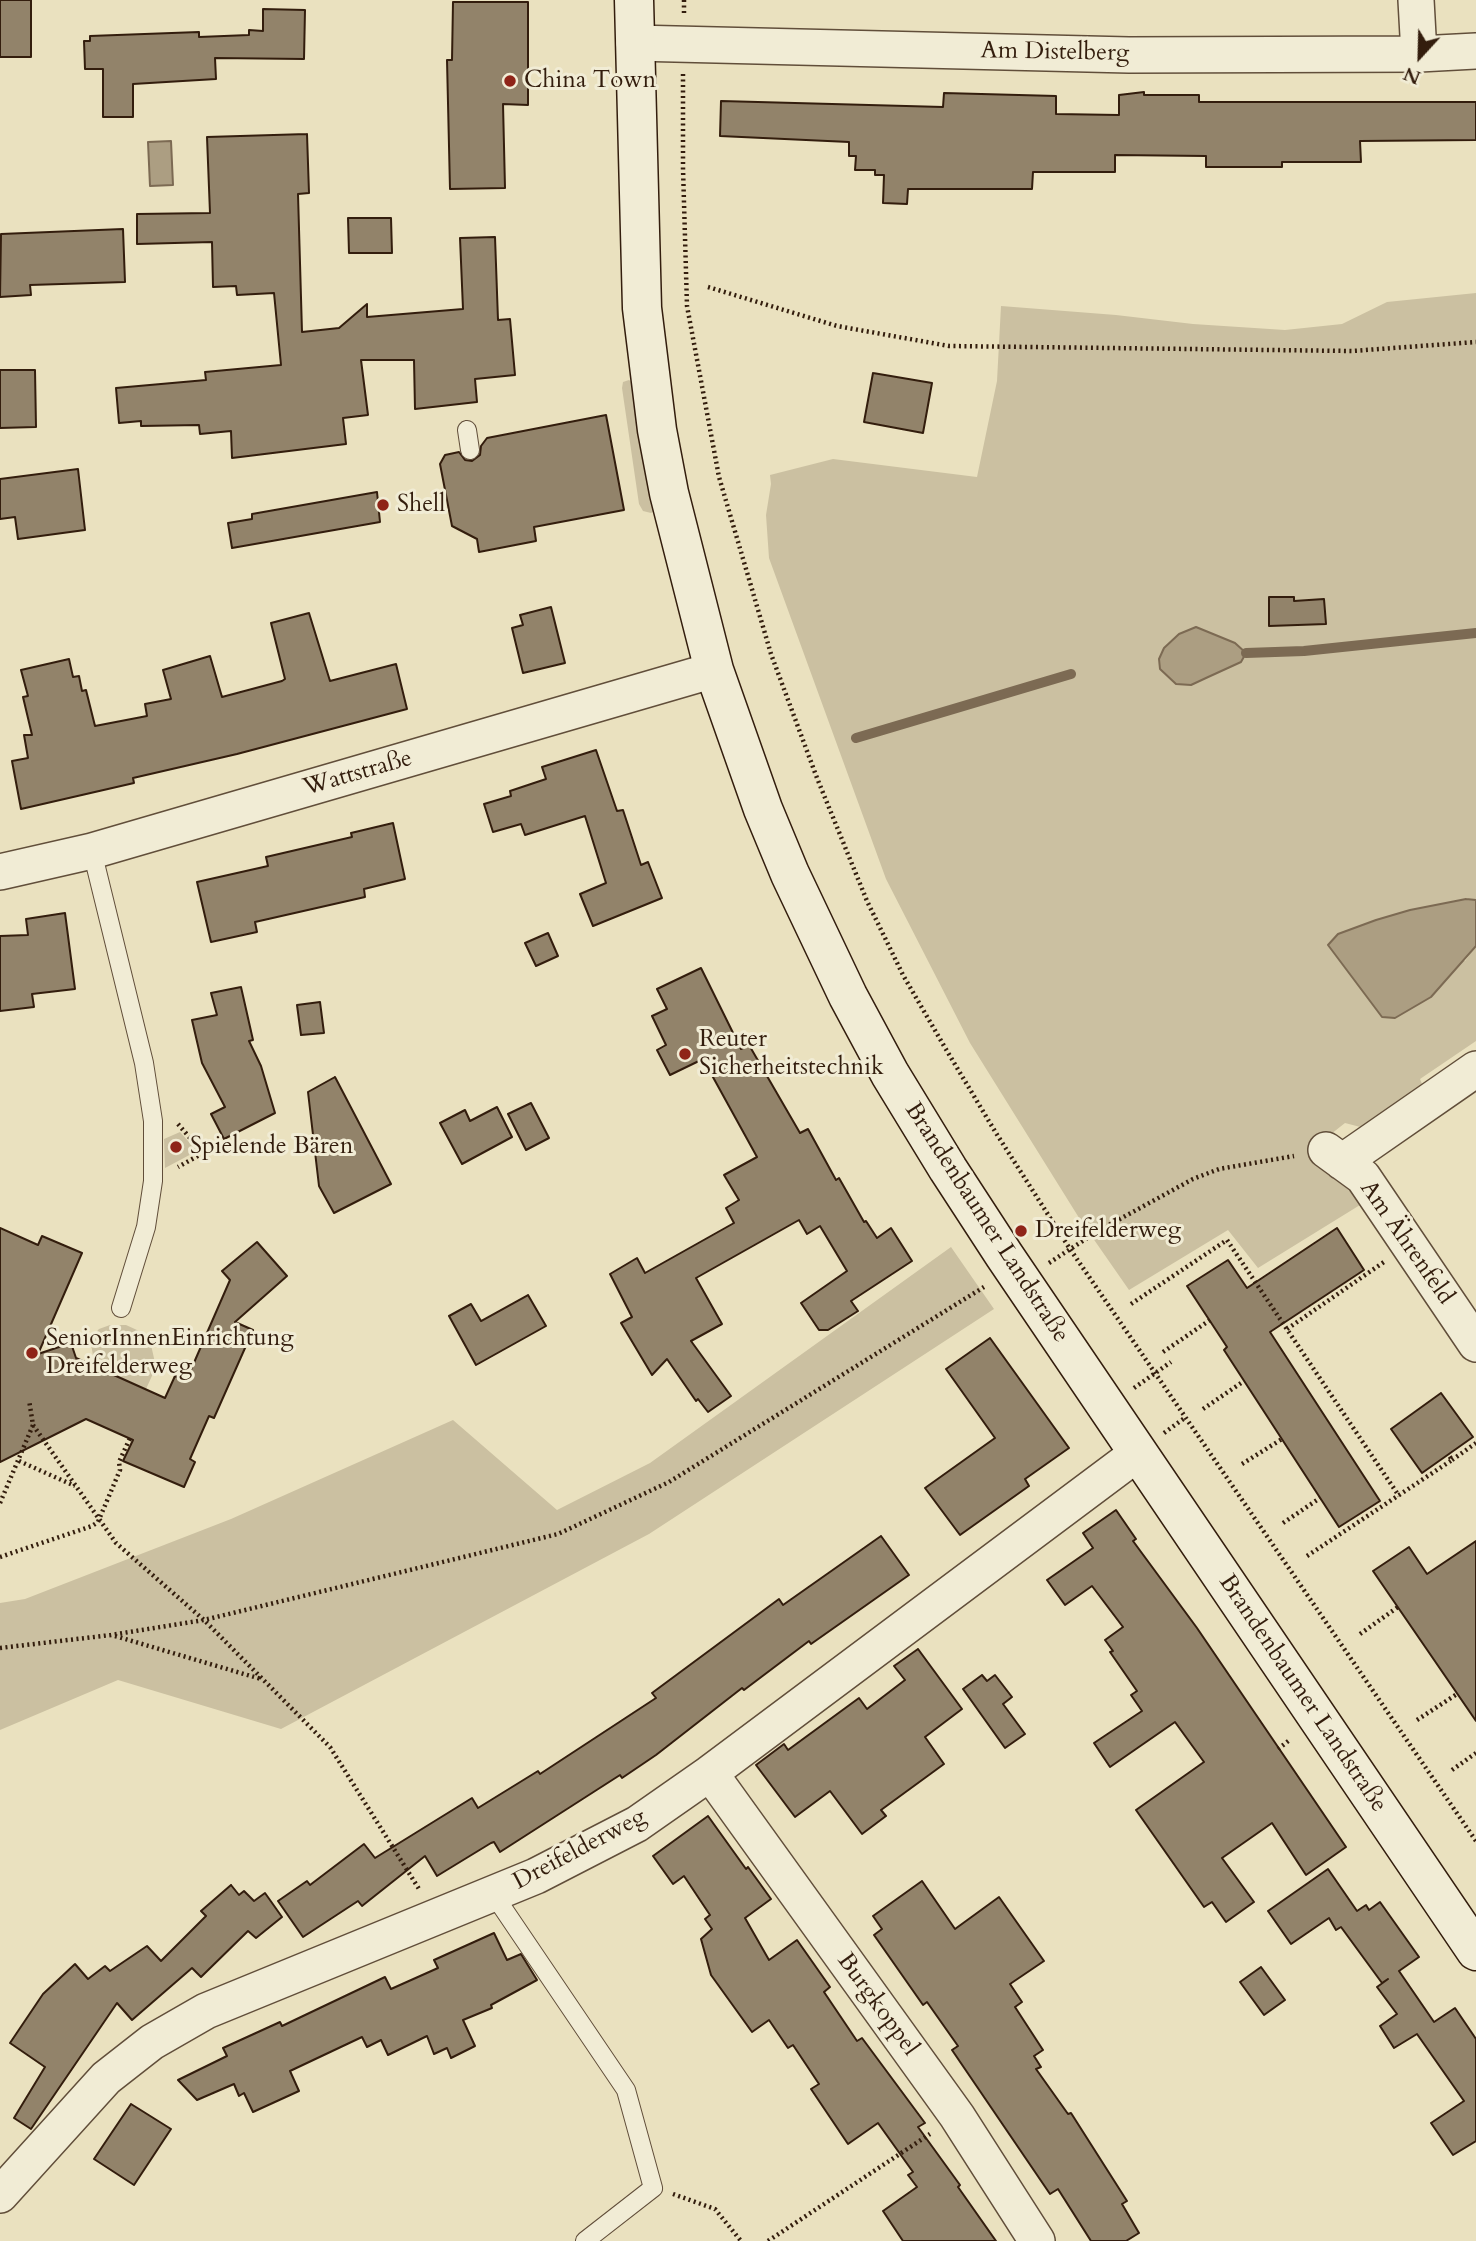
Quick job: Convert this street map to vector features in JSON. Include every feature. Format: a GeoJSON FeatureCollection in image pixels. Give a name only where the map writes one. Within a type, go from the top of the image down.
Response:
{"type":"FeatureCollection","features":[{"type":"Feature","properties":{"kind":"main road","name":"Brandenbaumer Landstraße"},"geometry":{"type":"LineString","coordinates":[[634,0],[637,176],[645,337],[657,430],[669,493],[714,670],[763,809],[790,874],[848,996],[884,1063],[955,1180],[1476,1951]]}},
{"type":"Feature","properties":{"kind":"street"},"geometry":{"type":"LineString","coordinates":[[1416,0],[1419,54]]}},
{"type":"Feature","properties":{"kind":"street","name":"Am Distelberg"},"geometry":{"type":"LineString","coordinates":[[634,43],[1129,55],[1419,54],[1476,51]]}},
{"type":"Feature","properties":{"kind":"street","name":"Wattstraße"},"geometry":{"type":"LineString","coordinates":[[0,872],[92,851],[714,670]]}},
{"type":"Feature","properties":{"kind":"street"},"geometry":{"type":"LineString","coordinates":[[1334,1156],[1476,1069]]}},
{"type":"Feature","properties":{"kind":"street","name":"Am Ährenfeld"},"geometry":{"type":"LineString","coordinates":[[1334,1156],[1363,1177],[1476,1344]]}},
{"type":"Feature","properties":{"kind":"street","name":"Dreifelderweg"},"geometry":{"type":"LineString","coordinates":[[0,2195],[106,2078],[152,2042],[206,2011],[494,1895],[579,1856],[638,1824],[1138,1453]]}},
{"type":"Feature","properties":{"kind":"street","name":"Burgkoppel"},"geometry":{"type":"LineString","coordinates":[[710,1773],[957,2116],[1037,2241]]}},
{"type":"Feature","properties":{"kind":"lane"},"geometry":{"type":"LineString","coordinates":[[467,430],[470,450]]}},
{"type":"Feature","properties":{"kind":"lane"},"geometry":{"type":"LineString","coordinates":[[92,851],[144,1063],[153,1121],[153,1181],[146,1227],[121,1308]]}},
{"type":"Feature","properties":{"kind":"lane"},"geometry":{"type":"LineString","coordinates":[[494,1895],[626,2090],[653,2188],[585,2241]]}},
{"type":"Feature","properties":{"kind":"path"},"geometry":{"type":"LineString","coordinates":[[684,0],[683,168],[687,306],[719,477],[771,654],[867,901],[904,975],[996,1133],[1070,1249],[1476,1840]]}},
{"type":"Feature","properties":{"kind":"path"},"geometry":{"type":"LineString","coordinates":[[708,287],[837,326],[949,346],[1352,351],[1476,342]]}},
{"type":"Feature","properties":{"kind":"path"},"geometry":{"type":"LineString","coordinates":[[1045,1267],[1098,1231],[1201,1175],[1219,1169],[1334,1156]]}},
{"type":"Feature","properties":{"kind":"path"},"geometry":{"type":"LineString","coordinates":[[1131,1304],[1227,1240],[1399,1496]]}},
{"type":"Feature","properties":{"kind":"path"},"geometry":{"type":"LineString","coordinates":[[1287,1329],[1374,1271]]}},
{"type":"Feature","properties":{"kind":"path"},"geometry":{"type":"LineString","coordinates":[[0,1648],[111,1635],[204,1620],[558,1534],[669,1482],[985,1286]]}},
{"type":"Feature","properties":{"kind":"path"},"geometry":{"type":"LineString","coordinates":[[1335,1289],[1339,1295]]}},
{"type":"Feature","properties":{"kind":"path"},"geometry":{"type":"LineString","coordinates":[[1163,1352],[1210,1320]]}},
{"type":"Feature","properties":{"kind":"path"},"geometry":{"type":"LineString","coordinates":[[1156,1373],[1171,1362]]}},
{"type":"Feature","properties":{"kind":"path"},"geometry":{"type":"LineString","coordinates":[[1203,1409],[1244,1381]]}},
{"type":"Feature","properties":{"kind":"path"},"geometry":{"type":"LineString","coordinates":[[29,1400],[33,1425],[116,1543],[204,1620],[330,1747],[437,1916]]}},
{"type":"Feature","properties":{"kind":"path"},"geometry":{"type":"LineString","coordinates":[[0,1503],[33,1425]]}},
{"type":"Feature","properties":{"kind":"path"},"geometry":{"type":"LineString","coordinates":[[0,1557],[92,1526],[100,1520],[130,1438]]}},
{"type":"Feature","properties":{"kind":"path"},"geometry":{"type":"LineString","coordinates":[[1242,1464],[1282,1439]]}},
{"type":"Feature","properties":{"kind":"path"},"geometry":{"type":"LineString","coordinates":[[1307,1556],[1476,1443]]}},
{"type":"Feature","properties":{"kind":"path"},"geometry":{"type":"LineString","coordinates":[[1448,1454],[1452,1461]]}},
{"type":"Feature","properties":{"kind":"path"},"geometry":{"type":"LineString","coordinates":[[19,1461],[76,1486]]}},
{"type":"Feature","properties":{"kind":"path"},"geometry":{"type":"LineString","coordinates":[[1283,1523],[1320,1498]]}},
{"type":"Feature","properties":{"kind":"path"},"geometry":{"type":"LineString","coordinates":[[1360,1634],[1398,1607]]}},
{"type":"Feature","properties":{"kind":"path"},"geometry":{"type":"LineString","coordinates":[[111,1635],[262,1679]]}},
{"type":"Feature","properties":{"kind":"path"},"geometry":{"type":"LineString","coordinates":[[1417,1720],[1457,1693]]}},
{"type":"Feature","properties":{"kind":"path"},"geometry":{"type":"LineString","coordinates":[[1278,1749],[1295,1737]]}},
{"type":"Feature","properties":{"kind":"path"},"geometry":{"type":"LineString","coordinates":[[1452,1770],[1476,1753]]}},
{"type":"Feature","properties":{"kind":"path"},"geometry":{"type":"LineString","coordinates":[[768,2241],[957,2116]]}},
{"type":"Feature","properties":{"kind":"path"},"geometry":{"type":"LineString","coordinates":[[653,2188],[715,2208],[741,2241]]}},
{"type":"Feature","properties":{"kind":"shaded area"},"geometry":{"type":"Polygon","coordinates":[[[171,141],[173,185],[150,186],[148,142],[171,141]]]}},
{"type":"Feature","properties":{"kind":"shaded area"},"geometry":{"type":"Polygon","coordinates":[[[1476,293],[1476,900],[1466,899],[1410,910],[1376,920],[1465,961],[1476,946],[1476,1041],[1420,1079],[1425,1091],[1368,1129],[1345,1123],[1326,1138],[1360,1205],[1258,1268],[1228,1230],[1129,1290],[1081,1221],[970,1043],[886,879],[769,558],[766,515],[770,475],[833,459],[977,477],[997,381],[1001,306],[1285,330],[1342,324],[1387,302],[1476,293]]]}},
{"type":"Feature","properties":{"kind":"shaded area"},"geometry":{"type":"Polygon","coordinates":[[[629,380],[634,384],[655,511],[651,513],[643,511],[639,504],[622,388],[623,382],[629,380]]]}},
{"type":"Feature","properties":{"kind":"shaded area"},"geometry":{"type":"Polygon","coordinates":[[[1196,627],[1235,643],[1246,653],[1241,662],[1191,685],[1176,684],[1160,669],[1159,659],[1164,648],[1179,634],[1196,627]]]}},
{"type":"Feature","properties":{"kind":"shaded area"},"geometry":{"type":"Polygon","coordinates":[[[1466,899],[1476,900],[1476,946],[1431,997],[1395,1018],[1382,1017],[1328,945],[1338,934],[1376,920],[1466,899]]]}},
{"type":"Feature","properties":{"kind":"shaded area"},"geometry":{"type":"Polygon","coordinates":[[[180,1132],[197,1151],[165,1168],[164,1139],[180,1132]]]}},
{"type":"Feature","properties":{"kind":"shaded area"},"geometry":{"type":"Polygon","coordinates":[[[951,1247],[994,1309],[649,1534],[281,1729],[118,1680],[0,1730],[0,1603],[25,1599],[231,1519],[453,1420],[557,1510],[650,1463],[951,1247]]]}},
{"type":"Feature","properties":{"kind":"shaded area"},"geometry":{"type":"Polygon","coordinates":[[[110,1325],[126,1325],[137,1330],[151,1345],[156,1367],[146,1389],[95,1366],[90,1339],[99,1329],[110,1325]]]}},
{"type":"Feature","properties":{"kind":"building"},"geometry":{"type":"Polygon","coordinates":[[[0,0],[31,0],[31,57],[0,57],[0,0]]]}},
{"type":"Feature","properties":{"kind":"building"},"geometry":{"type":"Polygon","coordinates":[[[453,2],[528,2],[528,105],[503,104],[505,188],[450,189],[447,60],[452,60],[453,2]]]}},
{"type":"Feature","properties":{"kind":"building"},"geometry":{"type":"Polygon","coordinates":[[[263,9],[305,10],[304,59],[215,58],[216,79],[133,84],[133,117],[103,117],[103,69],[85,69],[84,41],[90,41],[90,36],[199,32],[199,37],[249,35],[249,30],[263,31],[263,9]]]}},
{"type":"Feature","properties":{"kind":"building"},"geometry":{"type":"Polygon","coordinates":[[[1144,92],[1144,95],[1199,95],[1199,102],[1476,102],[1476,140],[1360,141],[1361,162],[1282,162],[1282,167],[1206,167],[1206,156],[1115,155],[1115,172],[1033,172],[1032,189],[908,189],[907,204],[883,203],[884,175],[875,175],[875,170],[855,170],[856,156],[849,156],[849,142],[720,136],[721,101],[943,107],[944,93],[1056,96],[1056,114],[1119,115],[1119,95],[1144,92]]]}},
{"type":"Feature","properties":{"kind":"building"},"geometry":{"type":"Polygon","coordinates":[[[307,134],[309,193],[298,194],[302,332],[339,328],[367,304],[367,317],[463,309],[460,238],[495,237],[498,320],[510,319],[515,375],[475,379],[477,402],[415,409],[414,360],[361,360],[368,415],[343,418],[346,444],[232,458],[231,431],[200,434],[199,425],[141,426],[141,421],[119,423],[116,388],[206,380],[205,372],[281,365],[274,293],[237,295],[236,286],[213,287],[212,242],[137,244],[137,214],[210,213],[207,137],[307,134]]]}},
{"type":"Feature","properties":{"kind":"building"},"geometry":{"type":"Polygon","coordinates":[[[348,218],[391,218],[392,253],[349,253],[348,218]]]}},
{"type":"Feature","properties":{"kind":"building"},"geometry":{"type":"Polygon","coordinates":[[[123,229],[125,282],[30,285],[31,295],[0,297],[1,234],[123,229]]]}},
{"type":"Feature","properties":{"kind":"building"},"geometry":{"type":"Polygon","coordinates":[[[0,370],[35,370],[36,427],[0,428],[0,370]]]}},
{"type":"Feature","properties":{"kind":"building"},"geometry":{"type":"Polygon","coordinates":[[[873,373],[932,383],[923,433],[864,422],[873,373]]]}},
{"type":"Feature","properties":{"kind":"building"},"geometry":{"type":"Polygon","coordinates":[[[606,415],[624,510],[534,527],[536,541],[479,552],[477,539],[452,526],[440,464],[445,455],[459,452],[465,460],[472,461],[480,455],[481,446],[487,438],[606,415]]]}},
{"type":"Feature","properties":{"kind":"building"},"geometry":{"type":"Polygon","coordinates":[[[78,469],[85,530],[18,539],[15,517],[0,519],[0,479],[78,469]]]}},
{"type":"Feature","properties":{"kind":"building"},"geometry":{"type":"Polygon","coordinates":[[[377,492],[380,522],[232,548],[228,523],[252,519],[252,514],[377,492]]]}},
{"type":"Feature","properties":{"kind":"building"},"geometry":{"type":"Polygon","coordinates":[[[1269,597],[1294,597],[1294,601],[1324,599],[1326,624],[1269,626],[1269,597]]]}},
{"type":"Feature","properties":{"kind":"building"},"geometry":{"type":"Polygon","coordinates":[[[551,607],[565,663],[523,673],[512,628],[523,625],[520,615],[551,607]]]}},
{"type":"Feature","properties":{"kind":"building"},"geometry":{"type":"Polygon","coordinates":[[[309,613],[330,681],[396,664],[407,709],[237,754],[133,778],[134,783],[21,809],[12,761],[28,758],[24,735],[32,735],[23,697],[28,696],[21,670],[69,659],[73,677],[79,676],[82,691],[86,690],[95,726],[147,716],[145,704],[171,699],[163,670],[210,656],[222,697],[282,681],[285,679],[271,623],[309,613]]]}},
{"type":"Feature","properties":{"kind":"building"},"geometry":{"type":"Polygon","coordinates":[[[596,750],[617,811],[623,810],[641,865],[648,862],[662,898],[593,926],[580,894],[606,883],[585,816],[525,835],[521,824],[493,832],[484,804],[511,796],[510,791],[546,779],[542,767],[596,750]]]}},
{"type":"Feature","properties":{"kind":"building"},"geometry":{"type":"Polygon","coordinates":[[[393,823],[405,879],[364,889],[365,897],[255,922],[257,932],[211,942],[197,882],[268,866],[266,857],[352,837],[351,833],[393,823]]]}},
{"type":"Feature","properties":{"kind":"building"},"geometry":{"type":"Polygon","coordinates":[[[65,913],[75,989],[32,994],[34,1007],[0,1011],[0,936],[28,935],[26,919],[65,913]]]}},
{"type":"Feature","properties":{"kind":"building"},"geometry":{"type":"Polygon","coordinates":[[[548,933],[558,956],[536,966],[525,943],[548,933]]]}},
{"type":"Feature","properties":{"kind":"building"},"geometry":{"type":"Polygon","coordinates":[[[701,968],[741,1049],[749,1045],[800,1133],[808,1129],[836,1180],[839,1178],[864,1222],[866,1221],[877,1238],[891,1228],[912,1261],[851,1301],[858,1311],[828,1330],[819,1330],[801,1303],[847,1271],[820,1226],[807,1234],[799,1220],[696,1278],[722,1324],[691,1341],[731,1396],[708,1412],[698,1399],[696,1401],[667,1359],[652,1375],[621,1323],[632,1317],[610,1274],[637,1258],[645,1273],[734,1223],[726,1208],[739,1200],[724,1175],[757,1157],[703,1059],[670,1075],[657,1050],[666,1045],[652,1016],[667,1009],[657,989],[701,968]]]}},
{"type":"Feature","properties":{"kind":"building"},"geometry":{"type":"Polygon","coordinates":[[[241,987],[253,1040],[249,1041],[261,1066],[275,1113],[224,1139],[211,1114],[225,1107],[202,1063],[192,1020],[217,1015],[211,993],[241,987]]]}},
{"type":"Feature","properties":{"kind":"building"},"geometry":{"type":"Polygon","coordinates":[[[320,1002],[324,1033],[301,1035],[297,1005],[320,1002]]]}},
{"type":"Feature","properties":{"kind":"building"},"geometry":{"type":"Polygon","coordinates":[[[335,1077],[391,1184],[334,1213],[319,1186],[308,1092],[335,1077]]]}},
{"type":"Feature","properties":{"kind":"building"},"geometry":{"type":"Polygon","coordinates":[[[531,1103],[549,1138],[526,1150],[508,1114],[531,1103]]]}},
{"type":"Feature","properties":{"kind":"building"},"geometry":{"type":"Polygon","coordinates":[[[497,1107],[512,1137],[462,1164],[440,1123],[465,1110],[470,1121],[497,1107]]]}},
{"type":"Feature","properties":{"kind":"building","name":"SeniorInnenEinrichtung Dreifelderweg"},"geometry":{"type":"Polygon","coordinates":[[[0,1228],[38,1245],[42,1236],[82,1253],[38,1354],[71,1343],[76,1358],[165,1398],[175,1376],[186,1381],[230,1280],[222,1271],[257,1242],[287,1276],[235,1322],[253,1330],[214,1418],[209,1416],[190,1459],[195,1462],[184,1487],[123,1461],[133,1440],[86,1419],[0,1462],[0,1228]]]}},
{"type":"Feature","properties":{"kind":"building"},"geometry":{"type":"Polygon","coordinates":[[[1337,1228],[1364,1270],[1270,1332],[1380,1501],[1339,1527],[1224,1350],[1227,1347],[1187,1286],[1228,1260],[1247,1288],[1337,1228]]]}},
{"type":"Feature","properties":{"kind":"building"},"geometry":{"type":"Polygon","coordinates":[[[528,1295],[546,1326],[476,1365],[449,1316],[471,1304],[481,1321],[528,1295]]]}},
{"type":"Feature","properties":{"kind":"building"},"geometry":{"type":"Polygon","coordinates":[[[990,1338],[1069,1448],[1025,1479],[1029,1486],[960,1535],[925,1488],[995,1438],[946,1369],[990,1338]]]}},
{"type":"Feature","properties":{"kind":"building"},"geometry":{"type":"Polygon","coordinates":[[[1441,1393],[1473,1437],[1422,1473],[1391,1429],[1441,1393]]]}},
{"type":"Feature","properties":{"kind":"building"},"geometry":{"type":"Polygon","coordinates":[[[1116,1510],[1136,1539],[1133,1541],[1197,1628],[1346,1847],[1306,1875],[1272,1823],[1222,1858],[1254,1902],[1226,1922],[1212,1902],[1204,1907],[1136,1810],[1204,1762],[1175,1722],[1110,1767],[1094,1743],[1142,1711],[1131,1695],[1137,1691],[1110,1652],[1113,1651],[1105,1640],[1123,1627],[1092,1586],[1065,1605],[1047,1580],[1093,1548],[1083,1533],[1116,1510]]]}},
{"type":"Feature","properties":{"kind":"building"},"geometry":{"type":"Polygon","coordinates":[[[881,1536],[909,1575],[811,1644],[809,1641],[744,1690],[742,1688],[656,1755],[500,1852],[494,1842],[491,1843],[437,1876],[425,1856],[362,1906],[358,1901],[303,1937],[278,1901],[307,1881],[310,1885],[364,1844],[375,1858],[472,1798],[478,1808],[538,1771],[540,1774],[656,1698],[652,1693],[779,1599],[783,1605],[881,1536]]]}},
{"type":"Feature","properties":{"kind":"building"},"geometry":{"type":"Polygon","coordinates":[[[1476,1541],[1476,1721],[1373,1571],[1409,1547],[1427,1574],[1476,1541]]]}},
{"type":"Feature","properties":{"kind":"building"},"geometry":{"type":"Polygon","coordinates":[[[918,1649],[962,1709],[925,1737],[944,1764],[881,1810],[886,1816],[862,1834],[830,1791],[795,1817],[756,1765],[784,1744],[788,1750],[859,1698],[867,1709],[905,1680],[894,1666],[918,1649]]]}},
{"type":"Feature","properties":{"kind":"building"},"geometry":{"type":"Polygon","coordinates":[[[982,1675],[987,1681],[995,1675],[1012,1697],[1003,1704],[1025,1734],[1005,1748],[963,1689],[982,1675]]]}},
{"type":"Feature","properties":{"kind":"building"},"geometry":{"type":"Polygon","coordinates":[[[708,1816],[771,1899],[745,1918],[769,1960],[797,1940],[830,1987],[824,1992],[857,2041],[862,2038],[925,2123],[918,2127],[996,2241],[903,2241],[883,2211],[917,2187],[908,2175],[913,2172],[878,2123],[848,2144],[811,2089],[819,2084],[793,2045],[788,2048],[769,2020],[752,2032],[711,1975],[701,1939],[712,1929],[705,1919],[710,1915],[684,1876],[673,1884],[653,1856],[708,1816]]]}},
{"type":"Feature","properties":{"kind":"building"},"geometry":{"type":"Polygon","coordinates":[[[1328,1869],[1357,1911],[1366,1905],[1369,1910],[1380,1902],[1419,1957],[1399,1971],[1434,2022],[1455,2008],[1476,2039],[1476,2141],[1453,2155],[1431,2123],[1464,2101],[1417,2034],[1394,2048],[1380,2026],[1397,2014],[1377,1987],[1388,1979],[1382,1983],[1341,1927],[1336,1930],[1329,1918],[1291,1944],[1268,1911],[1328,1869]]]}},
{"type":"Feature","properties":{"kind":"building"},"geometry":{"type":"Polygon","coordinates":[[[922,1881],[955,1929],[999,1897],[1044,1961],[1010,1984],[1022,2002],[1015,2007],[1043,2050],[1034,2056],[1041,2067],[1036,2069],[1068,2114],[1071,2113],[1127,2201],[1122,2204],[1139,2233],[1126,2241],[1091,2241],[1058,2189],[1050,2194],[952,2050],[958,2046],[927,2002],[923,2005],[874,1935],[882,1929],[873,1916],[922,1881]]]}},
{"type":"Feature","properties":{"kind":"building"},"geometry":{"type":"Polygon","coordinates":[[[231,1885],[239,1895],[244,1891],[254,1901],[265,1893],[282,1917],[256,1938],[248,1931],[201,1977],[192,1968],[132,2020],[117,2003],[31,2129],[14,2118],[45,2067],[10,2043],[43,1994],[75,1964],[88,1979],[105,1966],[110,1971],[147,1946],[161,1961],[206,1916],[201,1911],[231,1885]]]}},
{"type":"Feature","properties":{"kind":"building"},"geometry":{"type":"Polygon","coordinates":[[[494,1933],[507,1960],[521,1954],[537,1980],[491,2005],[492,2008],[463,2020],[475,2046],[451,2058],[447,2048],[434,2054],[427,2036],[388,2055],[381,2040],[367,2047],[362,2037],[290,2071],[299,2091],[253,2112],[244,2093],[239,2096],[234,2084],[197,2100],[178,2080],[227,2056],[223,2048],[280,2022],[282,2026],[385,1977],[391,1989],[438,1968],[434,1960],[494,1933]]]}},
{"type":"Feature","properties":{"kind":"building"},"geometry":{"type":"Polygon","coordinates":[[[1261,1967],[1285,2000],[1264,2015],[1240,1982],[1261,1967]]]}},
{"type":"Feature","properties":{"kind":"building"},"geometry":{"type":"Polygon","coordinates":[[[131,2104],[171,2129],[134,2185],[94,2159],[131,2104]]]}},
{"type":"Feature","properties":{"kind":"waterway"},"geometry":{"type":"LineString","coordinates":[[1246,653],[1304,651],[1476,633]]}},
{"type":"Feature","properties":{"kind":"waterway"},"geometry":{"type":"LineString","coordinates":[[856,738],[1071,674]]}},
{"type":"Feature","properties":{"kind":"place","name":"China Town"},"geometry":{"type":"Point","coordinates":[510,81]}},
{"type":"Feature","properties":{"kind":"place","name":"Shell"},"geometry":{"type":"Point","coordinates":[383,505]}},
{"type":"Feature","properties":{"kind":"place","name":"Reuter Sicherheitstechnik"},"geometry":{"type":"Point","coordinates":[685,1054]}},
{"type":"Feature","properties":{"kind":"place","name":"Spielende Bären"},"geometry":{"type":"Point","coordinates":[176,1147]}},
{"type":"Feature","properties":{"kind":"place","name":"Dreifelderweg"},"geometry":{"type":"Point","coordinates":[1021,1231]}},
{"type":"Feature","properties":{"kind":"place","name":"SeniorInnenEinrichtung Dreifelderweg"},"geometry":{"type":"Point","coordinates":[32,1353]}}]}
